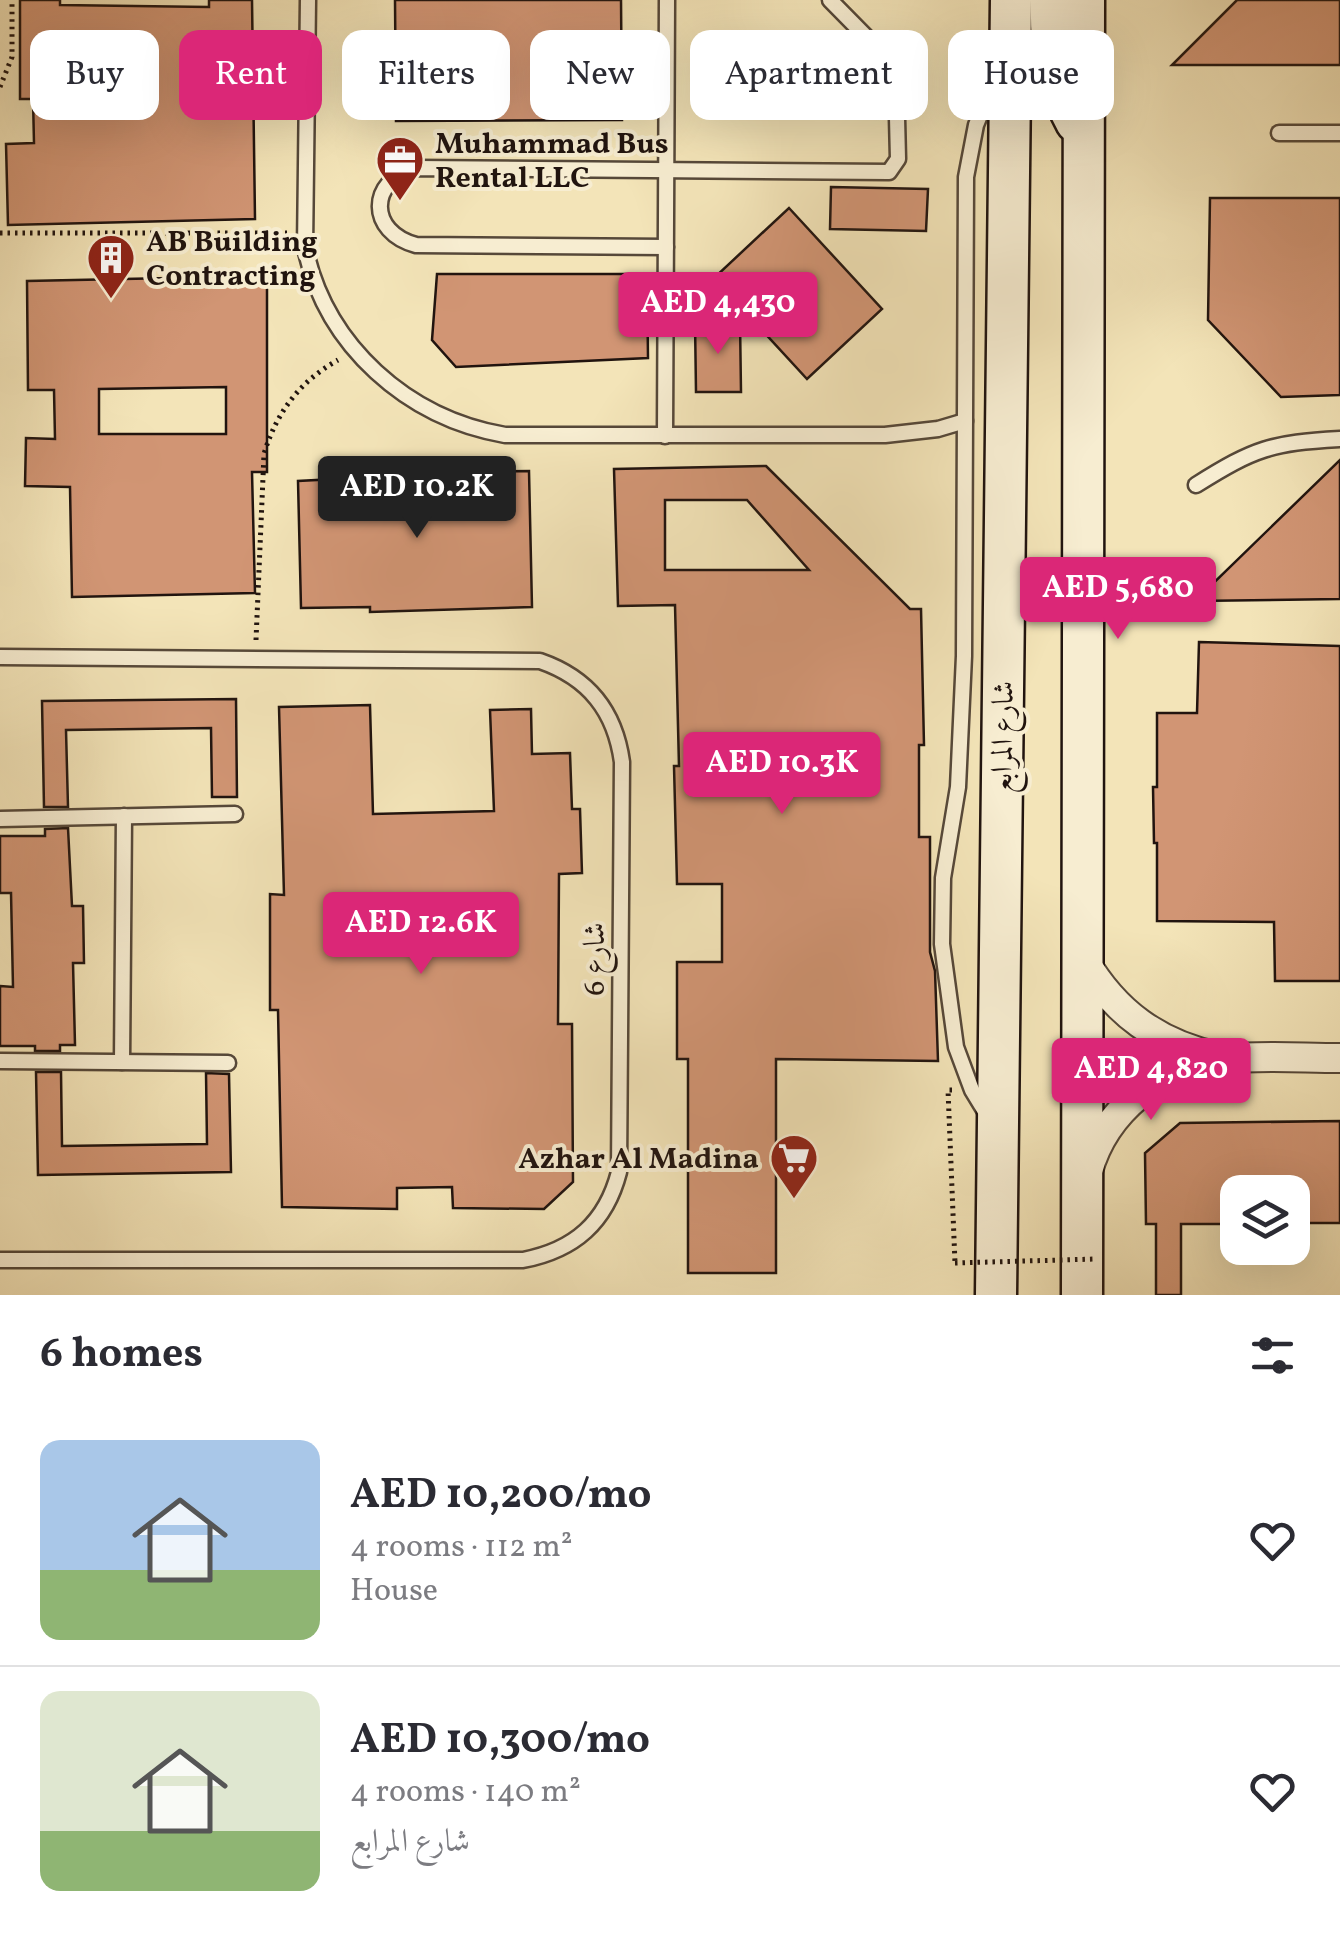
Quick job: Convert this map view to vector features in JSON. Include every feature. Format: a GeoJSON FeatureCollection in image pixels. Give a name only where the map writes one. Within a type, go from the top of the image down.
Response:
{"type":"FeatureCollection","features":[{"type":"Feature","properties":{"kind":"main road"},"geometry":{"type":"LineString","coordinates":[[1051,0],[1050,29],[1057,77],[1084,134]]}},
{"type":"Feature","properties":{"kind":"main road"},"geometry":{"type":"LineString","coordinates":[[1088,10],[1084,134],[1083,1192],[1089,1277]]}},
{"type":"Feature","properties":{"kind":"main road","name":"شارع المرابع"},"geometry":{"type":"LineString","coordinates":[[996,1295],[1009,18]]}},
{"type":"Feature","properties":{"kind":"street"},"geometry":{"type":"LineString","coordinates":[[1083,958],[1098,984],[1141,1026],[1181,1047],[1224,1059]]}},
{"type":"Feature","properties":{"kind":"street"},"geometry":{"type":"LineString","coordinates":[[1083,1192],[1102,1138],[1118,1114],[1138,1094],[1165,1077],[1194,1065],[1224,1059],[1340,1058]]}},
{"type":"Feature","properties":{"kind":"lane"},"geometry":{"type":"LineString","coordinates":[[308,0],[305,248],[317,293],[355,352],[417,403],[437,415],[505,435],[910,434],[965,421]]}},
{"type":"Feature","properties":{"kind":"lane"},"geometry":{"type":"LineString","coordinates":[[665,436],[667,0]]}},
{"type":"Feature","properties":{"kind":"lane"},"geometry":{"type":"LineString","coordinates":[[666,247],[416,245],[390,233],[382,220],[382,192],[401,172],[415,168],[884,173],[894,169],[898,159],[896,76],[888,59],[830,0]]}},
{"type":"Feature","properties":{"kind":"lane"},"geometry":{"type":"LineString","coordinates":[[998,1129],[972,1090],[952,1025],[942,944],[943,878],[958,787],[961,733],[968,164],[1009,18]]}},
{"type":"Feature","properties":{"kind":"lane"},"geometry":{"type":"LineString","coordinates":[[1279,133],[1340,133]]}},
{"type":"Feature","properties":{"kind":"lane"},"geometry":{"type":"LineString","coordinates":[[1196,484],[1254,451],[1285,443],[1340,439]]}},
{"type":"Feature","properties":{"kind":"lane","name":"شارع 6"},"geometry":{"type":"LineString","coordinates":[[0,657],[540,661],[582,681],[598,698],[615,728],[622,762],[621,1148],[613,1195],[602,1215],[568,1246],[523,1260],[0,1260]]}},
{"type":"Feature","properties":{"kind":"lane"},"geometry":{"type":"LineString","coordinates":[[0,819],[235,814]]}},
{"type":"Feature","properties":{"kind":"lane"},"geometry":{"type":"LineString","coordinates":[[122,1062],[124,816]]}},
{"type":"Feature","properties":{"kind":"lane"},"geometry":{"type":"LineString","coordinates":[[0,1061],[228,1062]]}},
{"type":"Feature","properties":{"kind":"path"},"geometry":{"type":"LineString","coordinates":[[0,87],[12,58],[12,0]]}},
{"type":"Feature","properties":{"kind":"path"},"geometry":{"type":"LineString","coordinates":[[0,232],[305,233]]}},
{"type":"Feature","properties":{"kind":"path"},"geometry":{"type":"LineString","coordinates":[[255,658],[264,454],[271,433],[296,392],[333,362],[355,352]]}},
{"type":"Feature","properties":{"kind":"path"},"geometry":{"type":"LineString","coordinates":[[1138,1094],[1124,1076],[1126,1042],[1141,1026]]}},
{"type":"Feature","properties":{"kind":"path"},"geometry":{"type":"LineString","coordinates":[[972,1090],[948,1090],[955,1262],[1089,1277]]}},
{"type":"Feature","properties":{"kind":"building"},"geometry":{"type":"Polygon","coordinates":[[[20,0],[60,0],[60,5],[209,7],[209,0],[252,0],[252,30],[179,30],[179,120],[254,120],[255,219],[8,225],[6,144],[34,143],[33,120],[159,120],[159,30],[30,30],[30,99],[20,99],[20,0]]]}},
{"type":"Feature","properties":{"kind":"building"},"geometry":{"type":"Polygon","coordinates":[[[395,0],[621,0],[621,30],[530,30],[530,120],[622,120],[396,121],[510,120],[510,30],[395,30],[395,0]]]}},
{"type":"Feature","properties":{"kind":"building"},"geometry":{"type":"Polygon","coordinates":[[[1237,0],[1340,0],[1340,65],[1172,65],[1237,0]]]}},
{"type":"Feature","properties":{"kind":"building"},"geometry":{"type":"Polygon","coordinates":[[[831,187],[928,189],[926,231],[830,229],[831,187]]]}},
{"type":"Feature","properties":{"kind":"building"},"geometry":{"type":"Polygon","coordinates":[[[1210,198],[1340,198],[1340,395],[1281,397],[1208,320],[1210,198]]]}},
{"type":"Feature","properties":{"kind":"building"},"geometry":{"type":"Polygon","coordinates":[[[789,208],[882,309],[807,379],[714,278],[789,208]]]}},
{"type":"Feature","properties":{"kind":"building"},"geometry":{"type":"Polygon","coordinates":[[[437,274],[647,274],[648,358],[456,367],[432,340],[437,274]]]}},
{"type":"Feature","properties":{"kind":"building"},"geometry":{"type":"Polygon","coordinates":[[[267,276],[267,472],[252,472],[255,593],[72,597],[70,487],[25,486],[26,438],[55,439],[54,390],[28,390],[27,281],[267,276]],[[226,387],[99,389],[99,434],[226,434],[226,387]]]}},
{"type":"Feature","properties":{"kind":"building"},"geometry":{"type":"Polygon","coordinates":[[[695,321],[740,321],[741,392],[696,392],[695,321]]]}},
{"type":"Feature","properties":{"kind":"building"},"geometry":{"type":"Polygon","coordinates":[[[1340,460],[1340,599],[1195,601],[1340,460]]]}},
{"type":"Feature","properties":{"kind":"building"},"geometry":{"type":"Polygon","coordinates":[[[431,466],[471,466],[471,472],[529,471],[532,607],[370,612],[370,607],[301,608],[298,481],[431,474],[431,466]]]}},
{"type":"Feature","properties":{"kind":"building"},"geometry":{"type":"Polygon","coordinates":[[[766,466],[910,609],[921,609],[924,745],[919,745],[919,837],[930,837],[930,952],[935,971],[938,1061],[776,1059],[776,1273],[688,1273],[688,1059],[677,1059],[677,962],[722,962],[722,884],[677,884],[675,605],[618,606],[614,469],[766,466]],[[665,500],[665,570],[809,570],[747,500],[665,500]]]}},
{"type":"Feature","properties":{"kind":"building"},"geometry":{"type":"Polygon","coordinates":[[[1199,642],[1340,646],[1340,981],[1275,981],[1274,922],[1157,921],[1153,787],[1157,787],[1157,713],[1197,713],[1199,642]]]}},
{"type":"Feature","properties":{"kind":"building"},"geometry":{"type":"Polygon","coordinates":[[[236,699],[237,797],[212,797],[211,728],[66,730],[68,807],[44,807],[42,701],[236,699]]]}},
{"type":"Feature","properties":{"kind":"building"},"geometry":{"type":"Polygon","coordinates":[[[370,705],[373,814],[494,811],[490,710],[531,709],[532,754],[570,753],[572,809],[580,809],[582,873],[559,874],[558,1024],[572,1024],[573,1182],[544,1209],[453,1208],[452,1187],[397,1188],[397,1209],[282,1207],[278,1010],[270,1010],[270,894],[284,895],[279,707],[370,705]]]}},
{"type":"Feature","properties":{"kind":"building"},"geometry":{"type":"Polygon","coordinates":[[[68,828],[72,906],[83,906],[84,963],[73,963],[75,1045],[60,1045],[60,1051],[0,1046],[0,986],[13,987],[11,893],[0,893],[0,836],[45,836],[45,829],[68,828]]]}},
{"type":"Feature","properties":{"kind":"building"},"geometry":{"type":"Polygon","coordinates":[[[36,1072],[61,1072],[62,1146],[207,1144],[206,1073],[229,1074],[231,1172],[38,1175],[36,1072]]]}},
{"type":"Feature","properties":{"kind":"building"},"geometry":{"type":"Polygon","coordinates":[[[1340,1121],[1340,1223],[1310,1223],[1310,1175],[1220,1175],[1220,1224],[1181,1224],[1181,1295],[1156,1295],[1156,1224],[1146,1224],[1145,1153],[1180,1123],[1340,1121]]]}},
{"type":"Feature","properties":{"kind":"place","name":"Muhammad Bus Rental LLC"},"geometry":{"type":"Point","coordinates":[400,202]}},
{"type":"Feature","properties":{"kind":"place","name":"AB Building Contracting"},"geometry":{"type":"Point","coordinates":[111,300]}},
{"type":"Feature","properties":{"kind":"place","name":"Azhar Al Madina"},"geometry":{"type":"Point","coordinates":[794,1200]}}]}
